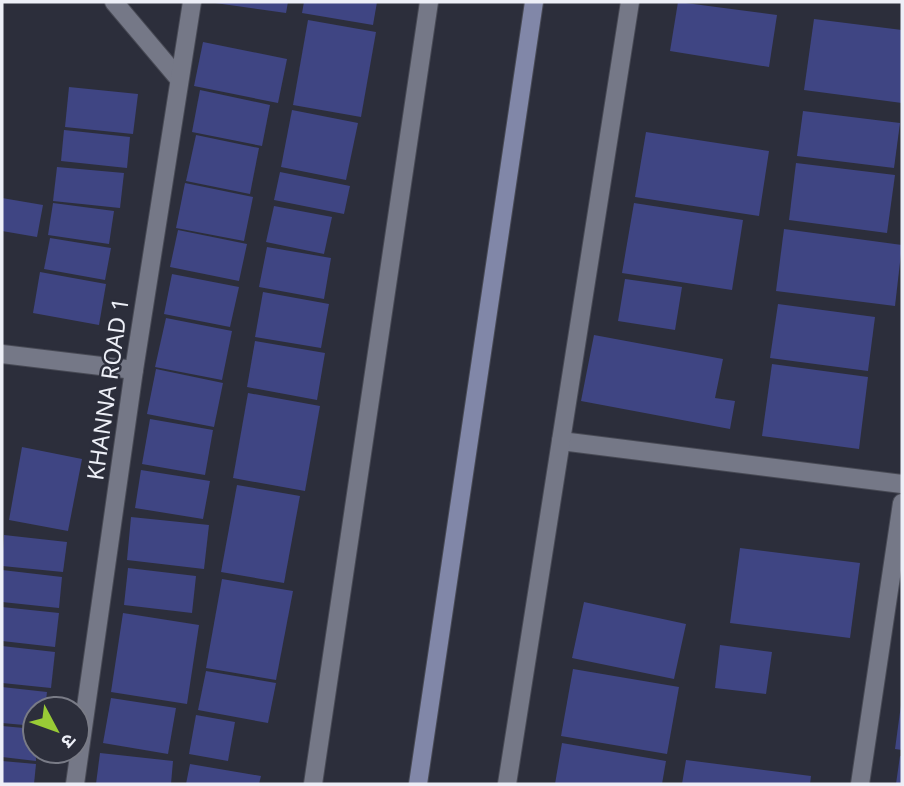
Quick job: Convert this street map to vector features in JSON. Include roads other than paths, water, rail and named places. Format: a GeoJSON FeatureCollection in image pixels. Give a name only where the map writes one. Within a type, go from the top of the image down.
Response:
{"type":"FeatureCollection","features":[{"type":"Feature","properties":{"kind":"street"},"geometry":{"type":"LineString","coordinates":[[114,2],[179,79]]}},
{"type":"Feature","properties":{"kind":"street","name":"KHANNA ROAD 1"},"geometry":{"type":"LineString","coordinates":[[75,784],[134,370],[192,2]]}},
{"type":"Feature","properties":{"kind":"street"},"geometry":{"type":"LineString","coordinates":[[313,784],[429,2]]}},
{"type":"Feature","properties":{"kind":"street"},"geometry":{"type":"LineString","coordinates":[[418,784],[534,2]]}},
{"type":"Feature","properties":{"kind":"street"},"geometry":{"type":"LineString","coordinates":[[507,784],[630,2]]}},
{"type":"Feature","properties":{"kind":"street"},"geometry":{"type":"LineString","coordinates":[[2,354],[134,370]]}},
{"type":"Feature","properties":{"kind":"street"},"geometry":{"type":"LineString","coordinates":[[561,441],[902,484]]}},
{"type":"Feature","properties":{"kind":"street"},"geometry":{"type":"LineString","coordinates":[[860,784],[902,503]]}}]}
